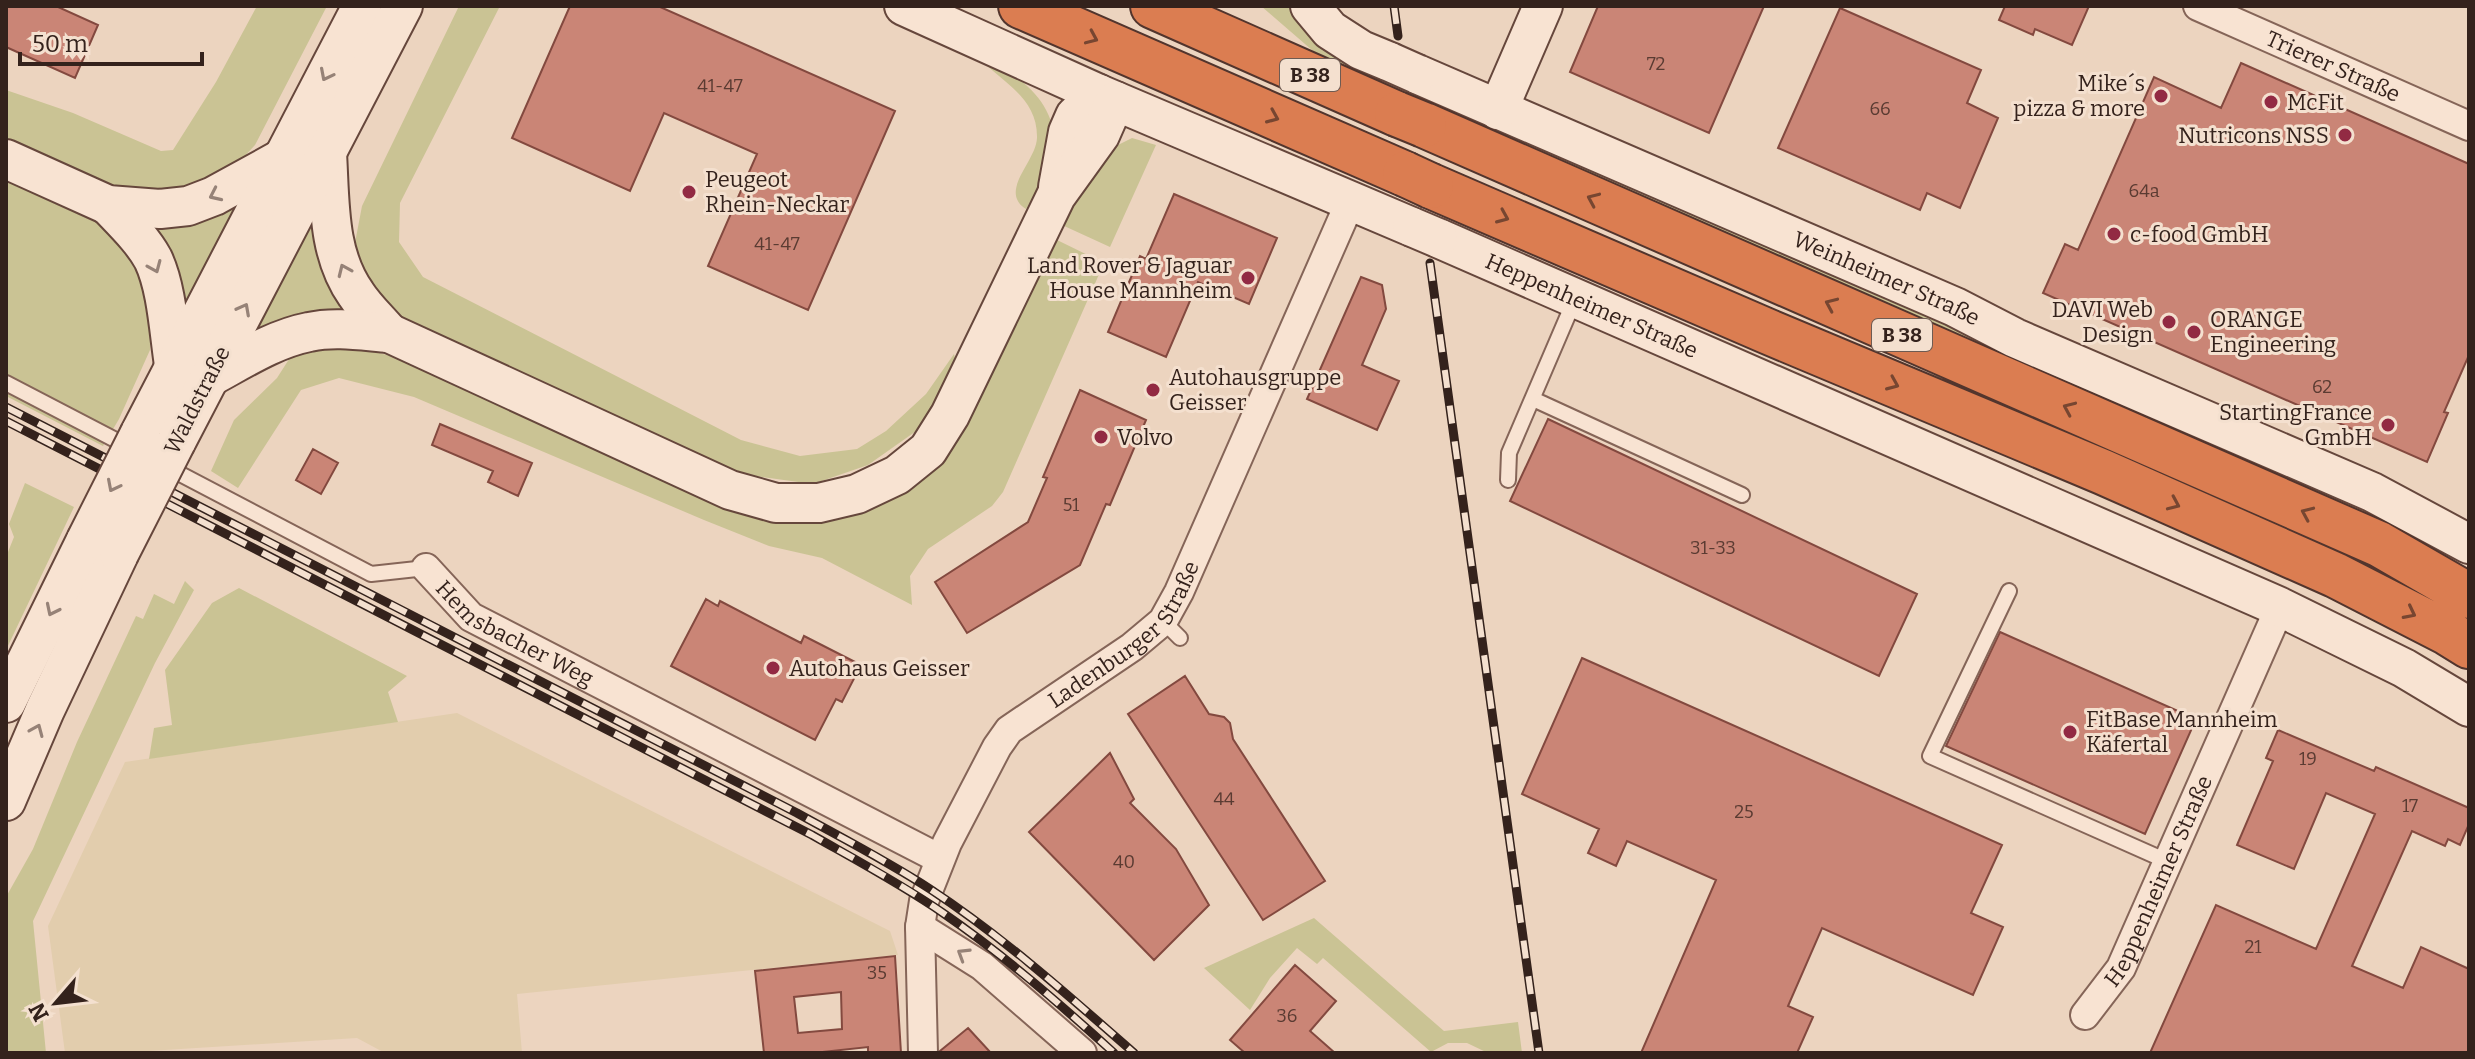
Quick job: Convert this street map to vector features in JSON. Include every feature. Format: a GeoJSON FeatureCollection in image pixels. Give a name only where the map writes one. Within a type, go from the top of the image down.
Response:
{"type":"FeatureCollection","features":[{"type":"Feature","properties":{"kind":"highway","name":"B 38"},"geometry":{"type":"LineString","coordinates":[[1021,6],[2335,575],[2469,646]]}},
{"type":"Feature","properties":{"kind":"highway","name":"B 38"},"geometry":{"type":"LineString","coordinates":[[1153,6],[1211,21],[1410,120],[2379,544],[2469,596]]}},
{"type":"Feature","properties":{"kind":"main road","name":"Waldstraße"},"geometry":{"type":"LineString","coordinates":[[6,703],[103,547],[191,372],[283,158],[362,6]]}},
{"type":"Feature","properties":{"kind":"main road","name":"Waldstraße"},"geometry":{"type":"LineString","coordinates":[[191,372],[327,150],[403,6]]}},
{"type":"Feature","properties":{"kind":"main road","name":"Heppenheimer Straße"},"geometry":{"type":"LineString","coordinates":[[904,6],[1107,98],[1425,232],[2280,607],[2404,668],[2469,707]]}},
{"type":"Feature","properties":{"kind":"main road","name":"Weinheimer Straße"},"geometry":{"type":"LineString","coordinates":[[1310,6],[1330,30],[1361,50],[1955,307],[2015,338],[2372,492],[2469,544]]}},
{"type":"Feature","properties":{"kind":"main road"},"geometry":{"type":"LineString","coordinates":[[1498,110],[1543,6]]}},
{"type":"Feature","properties":{"kind":"main road"},"geometry":{"type":"LineString","coordinates":[[1026,60],[1068,132]]}},
{"type":"Feature","properties":{"kind":"main road"},"geometry":{"type":"LineString","coordinates":[[108,205],[140,240],[152,259],[191,372],[308,332],[335,329],[389,333],[730,490],[776,503],[819,503],[857,494],[884,482],[928,450],[950,415],[1046,216],[1100,135],[1107,98]]}},
{"type":"Feature","properties":{"kind":"main road"},"geometry":{"type":"LineString","coordinates":[[1046,216],[1075,116],[1107,98]]}},
{"type":"Feature","properties":{"kind":"main road"},"geometry":{"type":"LineString","coordinates":[[327,150],[331,230],[340,264],[355,293],[389,333]]}},
{"type":"Feature","properties":{"kind":"main road"},"geometry":{"type":"LineString","coordinates":[[6,159],[108,205],[160,209],[188,206],[214,196],[283,158]]}},
{"type":"Feature","properties":{"kind":"main road","name":"Waldstraße"},"geometry":{"type":"LineString","coordinates":[[6,801],[45,710],[103,547]]}},
{"type":"Feature","properties":{"kind":"street","name":"Trierer Straße"},"geometry":{"type":"LineString","coordinates":[[2198,6],[2469,126]]}},
{"type":"Feature","properties":{"kind":"street","name":"Ladenburger Straße"},"geometry":{"type":"LineString","coordinates":[[923,1053],[920,927],[924,901],[940,859],[997,747],[1009,730],[1132,647],[1172,629],[1179,592],[1351,200]]}},
{"type":"Feature","properties":{"kind":"street","name":"Hemsbacher Weg"},"geometry":{"type":"LineString","coordinates":[[426,568],[471,617],[940,859]]}},
{"type":"Feature","properties":{"kind":"street","name":"Heppenheimer Straße"},"geometry":{"type":"LineString","coordinates":[[2085,1015],[2121,968],[2280,607]]}},
{"type":"Feature","properties":{"kind":"street"},"geometry":{"type":"LineString","coordinates":[[920,927],[982,966],[1082,1053]]}},
{"type":"Feature","properties":{"kind":"lane"},"geometry":{"type":"LineString","coordinates":[[1508,480],[1509,453],[1575,299]]}},
{"type":"Feature","properties":{"kind":"lane","name":"Hemsbacher Weg"},"geometry":{"type":"LineString","coordinates":[[6,383],[153,447],[371,574],[426,568]]}},
{"type":"Feature","properties":{"kind":"lane"},"geometry":{"type":"LineString","coordinates":[[1533,399],[1742,495]]}},
{"type":"Feature","properties":{"kind":"lane"},"geometry":{"type":"LineString","coordinates":[[2009,591],[1930,756],[2169,862]]}},
{"type":"Feature","properties":{"kind":"shaded area"},"geometry":{"type":"Polygon","coordinates":[[[257,6],[327,6],[255,145],[226,176],[191,192],[122,192],[6,144],[6,90],[73,113],[161,151],[173,150],[216,82],[257,6]]]}},
{"type":"Feature","properties":{"kind":"shaded area"},"geometry":{"type":"Polygon","coordinates":[[[459,6],[500,6],[400,203],[399,242],[423,277],[741,440],[800,456],[857,449],[886,431],[926,394],[954,354],[956,363],[919,429],[868,465],[813,484],[740,474],[399,317],[367,280],[354,248],[362,206],[459,6]]]}},
{"type":"Feature","properties":{"kind":"shaded area"},"geometry":{"type":"Polygon","coordinates":[[[1261,6],[1293,6],[1391,78],[1393,88],[1320,57],[1261,6]]]}},
{"type":"Feature","properties":{"kind":"shaded area"},"geometry":{"type":"Polygon","coordinates":[[[977,56],[1006,70],[1031,89],[1041,101],[1053,129],[1055,152],[1051,164],[1040,194],[1036,193],[1026,209],[1018,202],[1017,185],[1035,147],[1036,124],[1025,101],[977,56]]]}},
{"type":"Feature","properties":{"kind":"shaded area"},"geometry":{"type":"Polygon","coordinates":[[[1419,89],[2469,555],[2469,564],[2396,526],[1420,100],[1419,89]]]}},
{"type":"Feature","properties":{"kind":"shaded area"},"geometry":{"type":"Polygon","coordinates":[[[1132,138],[1156,145],[1110,247],[1062,225],[1079,180],[1104,152],[1132,138]]]}},
{"type":"Feature","properties":{"kind":"shaded area"},"geometry":{"type":"Polygon","coordinates":[[[6,181],[96,222],[124,245],[145,278],[152,309],[150,350],[119,419],[103,446],[6,396],[6,181]]]}},
{"type":"Feature","properties":{"kind":"shaded area"},"geometry":{"type":"Polygon","coordinates":[[[247,192],[176,330],[142,220],[247,192]]]}},
{"type":"Feature","properties":{"kind":"shaded area"},"geometry":{"type":"Polygon","coordinates":[[[316,204],[365,322],[242,346],[316,204]]]}},
{"type":"Feature","properties":{"kind":"shaded area"},"geometry":{"type":"Polygon","coordinates":[[[1055,239],[1104,263],[1003,492],[992,506],[928,549],[910,576],[912,605],[822,558],[769,546],[414,397],[339,378],[301,390],[238,488],[211,471],[234,420],[277,378],[293,353],[343,343],[394,357],[697,492],[781,521],[837,518],[892,499],[930,473],[962,435],[1055,239]]]}},
{"type":"Feature","properties":{"kind":"shaded area"},"geometry":{"type":"Polygon","coordinates":[[[25,483],[74,507],[6,650],[6,557],[14,537],[9,524],[25,483]]]}},
{"type":"Feature","properties":{"kind":"shaded area"},"geometry":{"type":"Polygon","coordinates":[[[185,581],[194,590],[155,663],[33,921],[46,1053],[6,1053],[6,897],[33,849],[77,742],[136,616],[143,619],[154,594],[174,604],[185,581]]]}},
{"type":"Feature","properties":{"kind":"shaded area"},"geometry":{"type":"Polygon","coordinates":[[[239,588],[407,676],[388,692],[398,722],[149,759],[154,728],[172,725],[165,670],[212,603],[239,588]]]}},
{"type":"Feature","properties":{"kind":"shaded area"},"geometry":{"type":"Polygon","coordinates":[[[457,713],[890,931],[898,955],[517,994],[522,1053],[385,1053],[357,1038],[117,1053],[65,1053],[48,926],[125,762],[457,713]]]}},
{"type":"Feature","properties":{"kind":"shaded area"},"geometry":{"type":"Polygon","coordinates":[[[1314,918],[1444,1031],[1518,1022],[1522,1053],[1488,1053],[1467,1043],[1448,1043],[1431,1052],[1323,958],[1317,964],[1297,948],[1270,978],[1250,1010],[1204,968],[1314,918]]]}},
{"type":"Feature","properties":{"kind":"building"},"geometry":{"type":"Polygon","coordinates":[[[6,6],[56,6],[98,25],[75,78],[6,47],[6,6]]]}},
{"type":"Feature","properties":{"kind":"building"},"geometry":{"type":"Polygon","coordinates":[[[570,6],[658,6],[895,111],[808,310],[708,266],[757,154],[664,113],[630,191],[512,138],[570,6]]]}},
{"type":"Feature","properties":{"kind":"building"},"geometry":{"type":"Polygon","coordinates":[[[1598,6],[1764,6],[1709,133],[1570,72],[1598,6]]]}},
{"type":"Feature","properties":{"kind":"building"},"geometry":{"type":"Polygon","coordinates":[[[2005,6],[2089,6],[2072,45],[2035,29],[2033,35],[1999,20],[2005,6]]]}},
{"type":"Feature","properties":{"kind":"building"},"geometry":{"type":"Polygon","coordinates":[[[1840,8],[1981,70],[1967,103],[1998,118],[1960,208],[1927,193],[1920,210],[1778,148],[1840,8]]]}},
{"type":"Feature","properties":{"kind":"building"},"geometry":{"type":"Polygon","coordinates":[[[2241,63],[2469,164],[2469,355],[2444,412],[2448,413],[2427,462],[2043,293],[2065,244],[2078,250],[2154,77],[2221,108],[2241,63]]]}},
{"type":"Feature","properties":{"kind":"building"},"geometry":{"type":"Polygon","coordinates":[[[1174,194],[1277,238],[1249,304],[1198,282],[1166,357],[1108,332],[1140,256],[1146,259],[1174,194]]]}},
{"type":"Feature","properties":{"kind":"building"},"geometry":{"type":"Polygon","coordinates":[[[1361,277],[1382,285],[1386,309],[1362,365],[1399,381],[1377,430],[1307,399],[1361,277]]]}},
{"type":"Feature","properties":{"kind":"building"},"geometry":{"type":"Polygon","coordinates":[[[1080,390],[1146,420],[1110,505],[1106,504],[1080,565],[967,633],[935,582],[1028,522],[1047,478],[1043,477],[1080,390]]]}},
{"type":"Feature","properties":{"kind":"building"},"geometry":{"type":"Polygon","coordinates":[[[1548,419],[1917,594],[1879,676],[1510,501],[1548,419]]]}},
{"type":"Feature","properties":{"kind":"building"},"geometry":{"type":"Polygon","coordinates":[[[440,424],[532,463],[518,496],[488,482],[493,471],[432,445],[440,424]]]}},
{"type":"Feature","properties":{"kind":"building"},"geometry":{"type":"Polygon","coordinates":[[[313,449],[338,463],[321,494],[296,480],[313,449]]]}},
{"type":"Feature","properties":{"kind":"building"},"geometry":{"type":"Polygon","coordinates":[[[706,599],[718,606],[720,601],[801,643],[804,636],[861,665],[842,702],[836,699],[815,740],[671,666],[706,599]]]}},
{"type":"Feature","properties":{"kind":"building","name":"FitBase Mannheim Käfertal"},"geometry":{"type":"Polygon","coordinates":[[[2000,632],[2196,719],[2145,834],[1946,746],[2000,632]]]}},
{"type":"Feature","properties":{"kind":"building"},"geometry":{"type":"Polygon","coordinates":[[[1582,658],[2002,845],[1971,913],[2003,927],[1973,995],[1822,928],[1788,1006],[1813,1017],[1797,1053],[1641,1053],[1716,880],[1627,841],[1616,866],[1588,853],[1599,829],[1522,794],[1582,658]]]}},
{"type":"Feature","properties":{"kind":"building"},"geometry":{"type":"Polygon","coordinates":[[[1185,676],[1209,714],[1224,717],[1230,723],[1233,739],[1325,881],[1263,920],[1128,714],[1185,676]]]}},
{"type":"Feature","properties":{"kind":"building"},"geometry":{"type":"Polygon","coordinates":[[[2278,730],[2374,771],[2376,767],[2469,808],[2469,824],[2460,845],[2448,839],[2445,846],[2412,831],[2352,966],[2403,988],[2421,947],[2469,969],[2469,1053],[2150,1053],[2216,905],[2316,949],[2375,814],[2326,793],[2294,869],[2237,845],[2273,761],[2266,758],[2278,730]]]}},
{"type":"Feature","properties":{"kind":"building"},"geometry":{"type":"Polygon","coordinates":[[[1110,753],[1134,799],[1130,803],[1176,849],[1209,905],[1154,960],[1029,832],[1110,753]]]}},
{"type":"Feature","properties":{"kind":"building"},"geometry":{"type":"Polygon","coordinates":[[[895,956],[901,1053],[868,1053],[868,1047],[813,1053],[764,1053],[755,971],[895,956]],[[841,992],[794,997],[798,1033],[842,1029],[841,992]]]}},
{"type":"Feature","properties":{"kind":"building"},"geometry":{"type":"Polygon","coordinates":[[[1295,965],[1336,1001],[1310,1031],[1335,1053],[1245,1053],[1230,1040],[1295,965]]]}},
{"type":"Feature","properties":{"kind":"building"},"geometry":{"type":"Polygon","coordinates":[[[968,1028],[991,1053],[940,1053],[940,1051],[968,1028]]]}},
{"type":"Feature","properties":{"kind":"railway"},"geometry":{"type":"LineString","coordinates":[[1394,6],[1398,36]]}},
{"type":"Feature","properties":{"kind":"railway"},"geometry":{"type":"LineString","coordinates":[[1430,263],[1539,1053]]}},
{"type":"Feature","properties":{"kind":"railway"},"geometry":{"type":"LineString","coordinates":[[6,407],[881,859],[983,927],[1035,967],[1134,1053]]}},
{"type":"Feature","properties":{"kind":"railway"},"geometry":{"type":"LineString","coordinates":[[6,421],[862,863],[966,929],[1114,1053]]}},
{"type":"Feature","properties":{"kind":"place","name":"Mike´s pizza & more"},"geometry":{"type":"Point","coordinates":[2161,96]}},
{"type":"Feature","properties":{"kind":"place","name":"McFit"},"geometry":{"type":"Point","coordinates":[2271,102]}},
{"type":"Feature","properties":{"kind":"place","name":"Nutricons NSS"},"geometry":{"type":"Point","coordinates":[2345,135]}},
{"type":"Feature","properties":{"kind":"place","name":"Peugeot Rhein-Neckar"},"geometry":{"type":"Point","coordinates":[689,192]}},
{"type":"Feature","properties":{"kind":"place","name":"c-food GmbH"},"geometry":{"type":"Point","coordinates":[2114,234]}},
{"type":"Feature","properties":{"kind":"place","name":"Land Rover & Jaguar House Mannheim"},"geometry":{"type":"Point","coordinates":[1248,278]}},
{"type":"Feature","properties":{"kind":"place","name":"DAVI Web Design"},"geometry":{"type":"Point","coordinates":[2169,322]}},
{"type":"Feature","properties":{"kind":"place","name":"ORANGE Engineering"},"geometry":{"type":"Point","coordinates":[2194,332]}},
{"type":"Feature","properties":{"kind":"place","name":"Autohausgruppe Geisser"},"geometry":{"type":"Point","coordinates":[1153,390]}},
{"type":"Feature","properties":{"kind":"place","name":"StartingFrance GmbH"},"geometry":{"type":"Point","coordinates":[2388,425]}},
{"type":"Feature","properties":{"kind":"place","name":"Volvo"},"geometry":{"type":"Point","coordinates":[1101,437]}},
{"type":"Feature","properties":{"kind":"place","name":"Autohaus Geisser"},"geometry":{"type":"Point","coordinates":[773,668]}},
{"type":"Feature","properties":{"kind":"place","name":"FitBase Mannheim Käfertal"},"geometry":{"type":"Point","coordinates":[2070,732]}}]}
